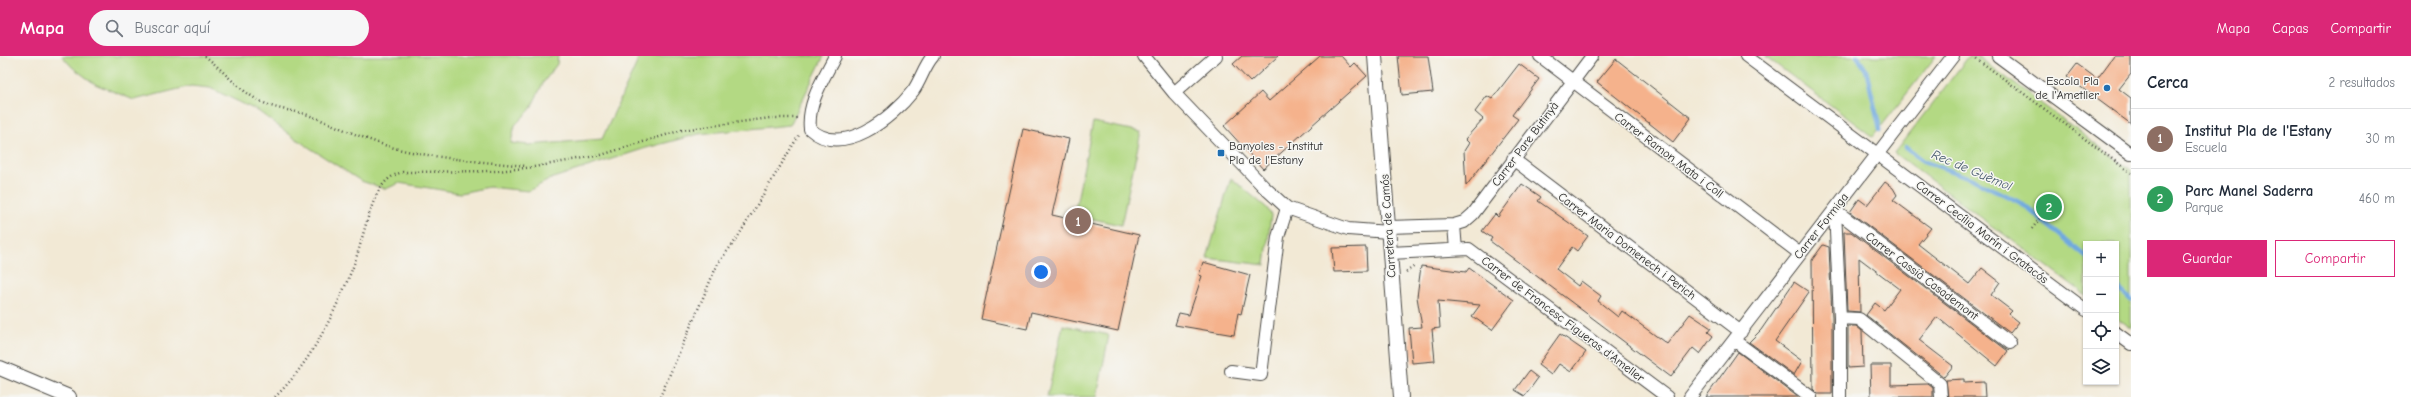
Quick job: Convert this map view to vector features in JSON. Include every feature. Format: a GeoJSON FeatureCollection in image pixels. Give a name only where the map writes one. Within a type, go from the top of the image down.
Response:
{"type":"FeatureCollection","features":[{"type":"Feature","properties":{"kind":"street"},"geometry":{"type":"LineString","coordinates":[[835,56],[811,107],[809,118],[810,129],[817,136],[829,140],[839,140],[868,131],[896,110],[914,90],[933,56]]}},
{"type":"Feature","properties":{"kind":"street"},"geometry":{"type":"LineString","coordinates":[[1144,56],[1174,93],[1264,188],[1287,208],[1348,229],[1388,230],[1454,226],[1456,250]]}},
{"type":"Feature","properties":{"kind":"street"},"geometry":{"type":"LineString","coordinates":[[1174,93],[1216,56]]}},
{"type":"Feature","properties":{"kind":"street","name":"Carretera de Camós"},"geometry":{"type":"LineString","coordinates":[[1376,56],[1401,397]]}},
{"type":"Feature","properties":{"kind":"street","name":"Carrer Ramon Mata i Coll"},"geometry":{"type":"LineString","coordinates":[[1540,56],[1799,253]]}},
{"type":"Feature","properties":{"kind":"street","name":"Carrer Pare Butinyà"},"geometry":{"type":"LineString","coordinates":[[1454,226],[1464,222],[1473,214],[1512,159],[1592,56]]}},
{"type":"Feature","properties":{"kind":"street","name":"Carrer Cecília Marín i Gratacós"},"geometry":{"type":"LineString","coordinates":[[1746,56],[2083,308]]}},
{"type":"Feature","properties":{"kind":"street","name":"Carrer Formiga"},"geometry":{"type":"LineString","coordinates":[[1690,397],[1738,337],[1799,253],[1835,210],[1953,56]]}},
{"type":"Feature","properties":{"kind":"street"},"geometry":{"type":"LineString","coordinates":[[1998,56],[2131,154]]}},
{"type":"Feature","properties":{"kind":"street","name":"Carrer Maria Domenech i Perich"},"geometry":{"type":"LineString","coordinates":[[1512,159],[1738,337],[1811,397]]}},
{"type":"Feature","properties":{"kind":"street"},"geometry":{"type":"LineString","coordinates":[[1231,371],[1262,375],[1278,237],[1287,208]]}},
{"type":"Feature","properties":{"kind":"street"},"geometry":{"type":"LineString","coordinates":[[1835,210],[1840,318],[1840,397]]}},
{"type":"Feature","properties":{"kind":"street","name":"Carrer Cassià Casademont"},"geometry":{"type":"LineString","coordinates":[[1835,210],[2010,343]]}},
{"type":"Feature","properties":{"kind":"street","name":"Carrer de Francesc Figueras d'Ameller"},"geometry":{"type":"LineString","coordinates":[[1390,253],[1469,250],[1667,397]]}},
{"type":"Feature","properties":{"kind":"street"},"geometry":{"type":"LineString","coordinates":[[1840,318],[1859,319],[1940,384],[1941,397]]}},
{"type":"Feature","properties":{"kind":"street"},"geometry":{"type":"LineString","coordinates":[[2119,334],[2131,344]]}},
{"type":"Feature","properties":{"kind":"street"},"geometry":{"type":"LineString","coordinates":[[0,368],[69,397]]}},
{"type":"Feature","properties":{"kind":"path"},"geometry":{"type":"LineString","coordinates":[[205,56],[245,91],[263,103],[285,111],[305,114],[347,132],[398,148],[437,156],[534,167]]}},
{"type":"Feature","properties":{"kind":"path"},"geometry":{"type":"LineString","coordinates":[[1973,56],[2131,173]]}},
{"type":"Feature","properties":{"kind":"path"},"geometry":{"type":"LineString","coordinates":[[275,397],[301,366],[326,327],[353,267],[377,194],[390,176],[403,172],[498,170],[534,167],[601,155],[682,130],[770,118],[809,118]]}},
{"type":"Feature","properties":{"kind":"path"},"geometry":{"type":"LineString","coordinates":[[660,397],[718,263],[736,240],[809,118]]}},
{"type":"Feature","properties":{"kind":"path"},"geometry":{"type":"LineString","coordinates":[[2032,228],[2043,214]]}},
{"type":"Feature","properties":{"kind":"path"},"geometry":{"type":"LineString","coordinates":[[1405,273],[1409,268],[1421,262],[1420,252]]}},
{"type":"Feature","properties":{"kind":"green space"},"geometry":{"type":"Polygon","coordinates":[[[62,56],[558,56],[557,64],[543,83],[530,110],[515,125],[511,143],[529,145],[602,139],[640,56],[824,56],[790,125],[699,134],[646,148],[553,178],[528,191],[489,187],[460,193],[399,183],[386,189],[361,181],[293,137],[258,111],[210,88],[191,86],[134,100],[95,84],[72,67],[62,56]]]}},
{"type":"Feature","properties":{"kind":"green space"},"geometry":{"type":"Polygon","coordinates":[[[1765,56],[1936,56],[1873,137],[1765,56]]]}},
{"type":"Feature","properties":{"kind":"green space"},"geometry":{"type":"Polygon","coordinates":[[[1969,56],[1977,56],[2131,170],[2131,328],[2119,319],[2119,241],[2083,241],[2083,293],[1894,153],[1969,56]]]}},
{"type":"Feature","properties":{"kind":"green space"},"geometry":{"type":"Polygon","coordinates":[[[1093,122],[1141,132],[1121,225],[1074,215],[1093,122]]]}},
{"type":"Feature","properties":{"kind":"green space"},"geometry":{"type":"Polygon","coordinates":[[[1231,178],[1267,208],[1271,215],[1265,265],[1207,258],[1231,178]]]}},
{"type":"Feature","properties":{"kind":"green space"},"geometry":{"type":"Polygon","coordinates":[[[1063,325],[1109,335],[1097,397],[1047,397],[1063,325]]]}},
{"type":"Feature","properties":{"kind":"building"},"geometry":{"type":"Polygon","coordinates":[[[1242,56],[1278,56],[1250,82],[1233,64],[1242,56]]]}},
{"type":"Feature","properties":{"kind":"building"},"geometry":{"type":"Polygon","coordinates":[[[1320,56],[1341,56],[1351,67],[1355,63],[1367,76],[1263,169],[1224,126],[1261,92],[1269,101],[1320,56]]]}},
{"type":"Feature","properties":{"kind":"building"},"geometry":{"type":"Polygon","coordinates":[[[1398,56],[1428,56],[1433,92],[1402,95],[1398,56]]]}},
{"type":"Feature","properties":{"kind":"building","name":"Escola Pla de l'Ametller"},"geometry":{"type":"Polygon","coordinates":[[[2114,56],[2131,56],[2131,74],[2119,89],[2131,98],[2131,124],[2067,77],[2077,64],[2097,79],[2114,56]]]}},
{"type":"Feature","properties":{"kind":"building"},"geometry":{"type":"Polygon","coordinates":[[[1616,59],[1691,118],[1673,142],[1597,82],[1616,59]]]}},
{"type":"Feature","properties":{"kind":"building"},"geometry":{"type":"Polygon","coordinates":[[[1519,64],[1539,79],[1512,115],[1518,119],[1466,186],[1464,151],[1469,143],[1465,139],[1483,119],[1475,112],[1487,96],[1492,99],[1519,64]]]}},
{"type":"Feature","properties":{"kind":"building"},"geometry":{"type":"Polygon","coordinates":[[[1023,129],[1069,139],[1052,215],[1139,235],[1118,331],[1031,312],[1027,329],[981,319],[1023,129]]]}},
{"type":"Feature","properties":{"kind":"building"},"geometry":{"type":"Polygon","coordinates":[[[1885,182],[1893,188],[1897,195],[1893,200],[1931,228],[1918,244],[1969,284],[1982,268],[2000,282],[1991,295],[2012,311],[2009,314],[2019,322],[2010,333],[1850,212],[1859,199],[1867,205],[1885,182]]]}},
{"type":"Feature","properties":{"kind":"building"},"geometry":{"type":"Polygon","coordinates":[[[1522,184],[1541,197],[1538,201],[1588,236],[1577,251],[1572,247],[1556,269],[1578,286],[1581,281],[1601,296],[1598,301],[1618,317],[1622,311],[1667,344],[1690,314],[1711,328],[1708,332],[1713,336],[1700,354],[1693,348],[1671,377],[1490,241],[1492,238],[1482,231],[1495,214],[1498,217],[1522,184]]]}},
{"type":"Feature","properties":{"kind":"building"},"geometry":{"type":"Polygon","coordinates":[[[1844,232],[1851,232],[2008,351],[1997,366],[1937,317],[1919,340],[1953,366],[1944,377],[1866,315],[1875,303],[1884,310],[1900,289],[1859,258],[1860,312],[1847,311],[1844,232]]]}},
{"type":"Feature","properties":{"kind":"building"},"geometry":{"type":"Polygon","coordinates":[[[1823,245],[1829,247],[1832,318],[1832,394],[1818,394],[1813,389],[1812,260],[1823,245]]]}},
{"type":"Feature","properties":{"kind":"building"},"geometry":{"type":"Polygon","coordinates":[[[1366,247],[1367,271],[1334,272],[1332,248],[1366,247]]]}},
{"type":"Feature","properties":{"kind":"building"},"geometry":{"type":"Polygon","coordinates":[[[1203,262],[1250,275],[1241,314],[1238,313],[1234,335],[1175,325],[1179,313],[1189,315],[1202,276],[1199,275],[1203,262]]]}},
{"type":"Feature","properties":{"kind":"building"},"geometry":{"type":"Polygon","coordinates":[[[1421,266],[1466,272],[1469,268],[1514,300],[1492,330],[1472,316],[1480,305],[1438,301],[1440,328],[1432,329],[1435,361],[1412,363],[1409,328],[1422,327],[1417,297],[1421,266]]]}},
{"type":"Feature","properties":{"kind":"building"},"geometry":{"type":"Polygon","coordinates":[[[1794,282],[1809,292],[1775,341],[1802,361],[1794,375],[1749,342],[1761,330],[1794,282]]]}},
{"type":"Feature","properties":{"kind":"building"},"geometry":{"type":"Polygon","coordinates":[[[1848,326],[1856,326],[1862,331],[1863,367],[1848,368],[1848,326]]]}},
{"type":"Feature","properties":{"kind":"building"},"geometry":{"type":"Polygon","coordinates":[[[1560,334],[1586,352],[1571,372],[1559,364],[1551,375],[1538,365],[1560,334]]]}},
{"type":"Feature","properties":{"kind":"building"},"geometry":{"type":"Polygon","coordinates":[[[1738,352],[1798,397],[1706,397],[1738,352]]]}},
{"type":"Feature","properties":{"kind":"building"},"geometry":{"type":"Polygon","coordinates":[[[1870,365],[1891,365],[1891,385],[1928,384],[1933,388],[1933,397],[1871,397],[1870,365]]]}},
{"type":"Feature","properties":{"kind":"building"},"geometry":{"type":"Polygon","coordinates":[[[1529,371],[1538,378],[1525,396],[1515,390],[1529,371]]]}},
{"type":"Feature","properties":{"kind":"building"},"geometry":{"type":"Polygon","coordinates":[[[1964,379],[1964,383],[1984,382],[1985,397],[1948,397],[1946,380],[1964,379]]]}},
{"type":"Feature","properties":{"kind":"waterway","name":"Rec de Guèmol"},"geometry":{"type":"LineString","coordinates":[[1857,56],[1866,70],[1880,129]]}},
{"type":"Feature","properties":{"kind":"waterway","name":"Rec de Guèmol"},"geometry":{"type":"LineString","coordinates":[[1905,147],[1923,161],[1970,178],[2021,203],[2083,255]]}},
{"type":"Feature","properties":{"kind":"waterway","name":"Rec de Guèmol"},"geometry":{"type":"LineString","coordinates":[[2119,289],[2131,300]]}},
{"type":"Feature","properties":{"kind":"place","name":"Escola Pla de l'Ametller"},"geometry":{"type":"Point","coordinates":[2107,88]}},
{"type":"Feature","properties":{"kind":"place","name":"Banyoles - Institut Pla de l'Estany"},"geometry":{"type":"Point","coordinates":[1221,153]}},
{"type":"Feature","properties":{"kind":"place","name":"Parc Manel Saderra"},"geometry":{"type":"Point","coordinates":[2049,207]}},
{"type":"Feature","properties":{"kind":"place","name":"Institut Pla de l'Estany"},"geometry":{"type":"Point","coordinates":[1078,221]}}]}
